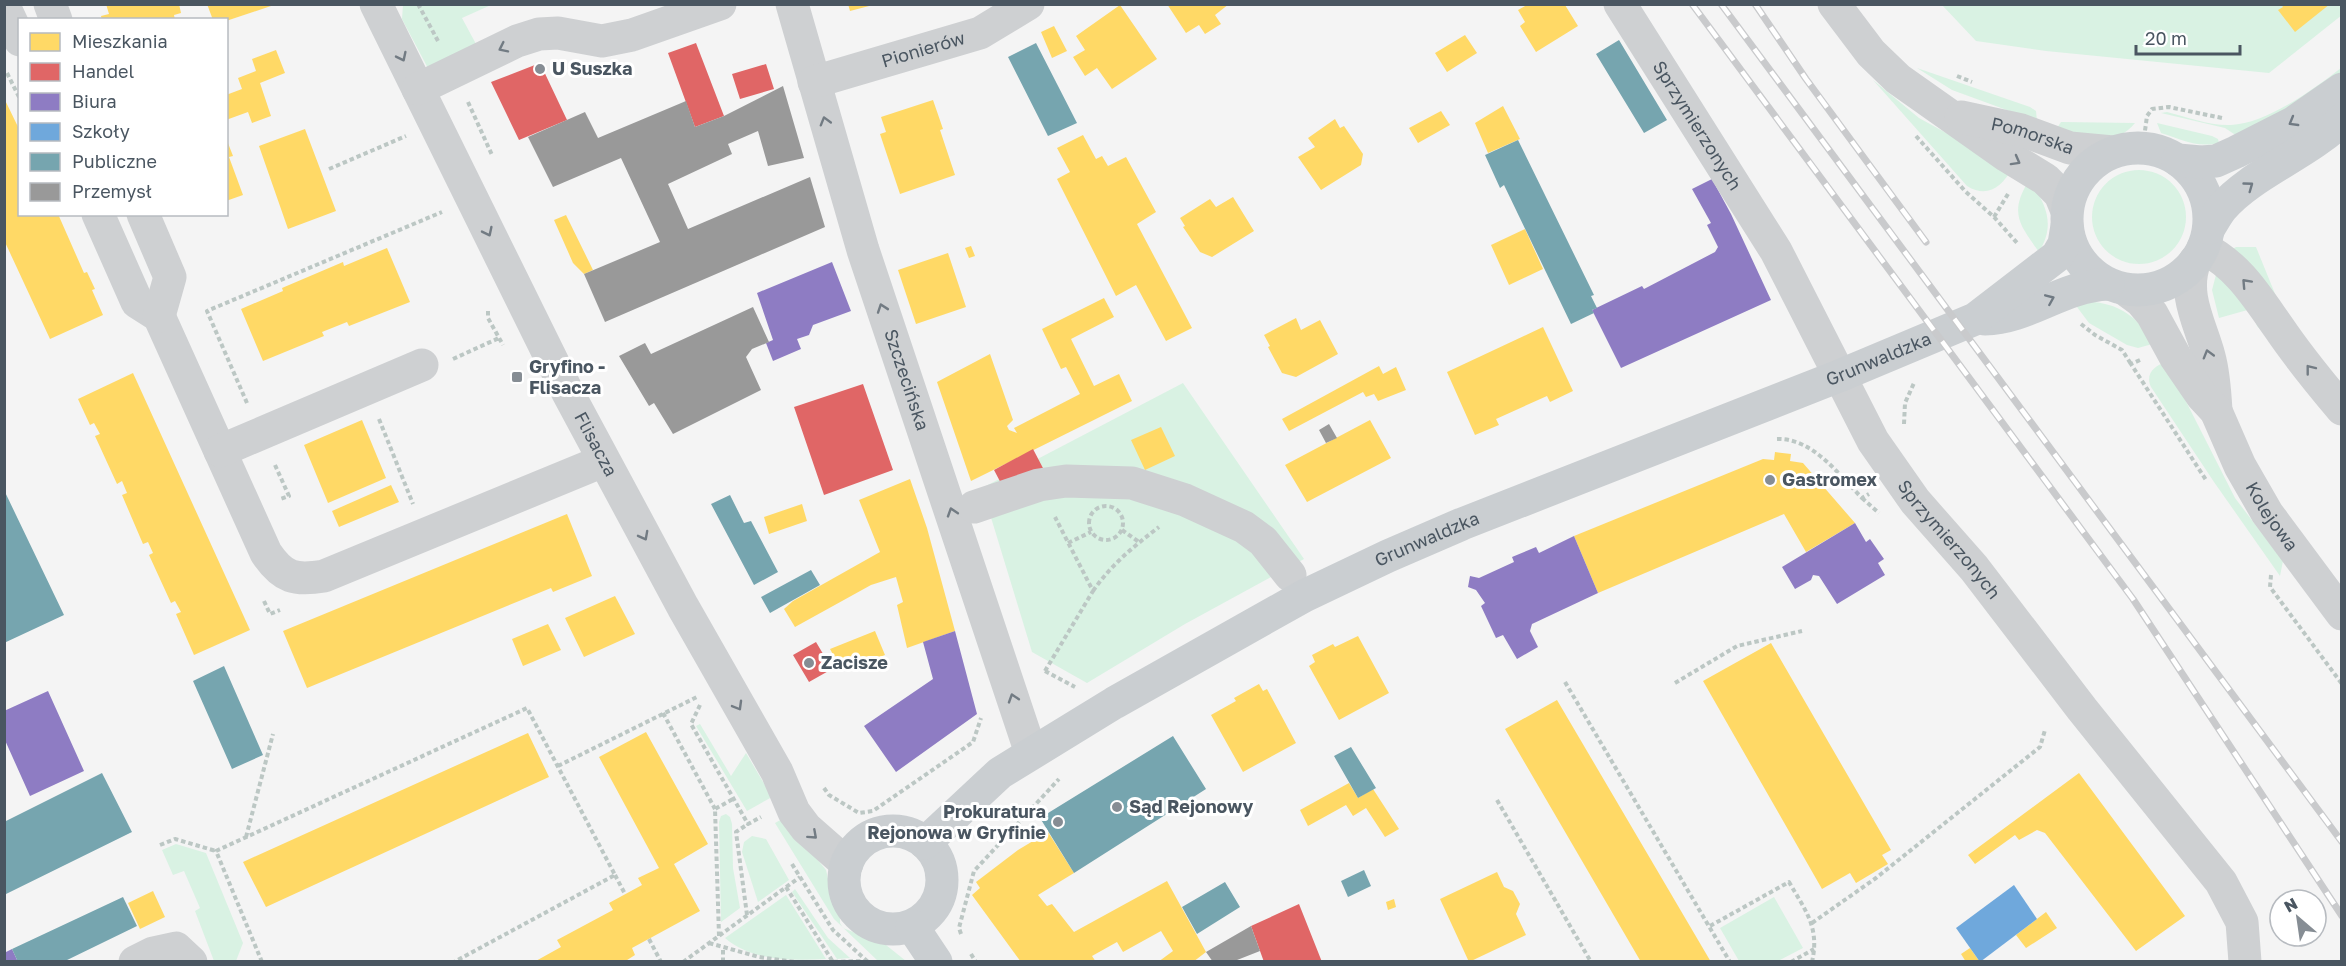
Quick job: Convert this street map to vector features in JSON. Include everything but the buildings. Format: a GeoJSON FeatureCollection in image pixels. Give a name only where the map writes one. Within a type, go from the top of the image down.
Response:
{"type":"FeatureCollection","features":[{"type":"Feature","properties":{"kind":"main road"},"geometry":{"type":"LineString","coordinates":[[2178,160],[2201,162],[2216,160],[2236,152],[2293,123],[2342,89]]}},
{"type":"Feature","properties":{"kind":"main road"},"geometry":{"type":"LineString","coordinates":[[2202,246],[2208,209],[2203,190],[2197,178],[2178,160],[2159,151],[2128,150],[2101,158],[2082,175],[2072,192],[2067,218],[2068,237],[2077,257],[2091,273],[2117,287],[2146,290],[2165,285],[2187,271],[2202,246],[2221,209],[2236,195],[2308,148],[2342,120]]}},
{"type":"Feature","properties":{"kind":"main road","name":"Grunwaldzka"},"geometry":{"type":"LineString","coordinates":[[925,843],[1000,772],[1240,631],[1354,572],[1462,524],[1839,376],[1975,319],[2057,256],[2064,244],[2067,218]]}},
{"type":"Feature","properties":{"kind":"main road","name":"Grunwaldzka"},"geometry":{"type":"LineString","coordinates":[[1975,319],[2002,319],[2068,291],[2095,284],[2117,287]]}},
{"type":"Feature","properties":{"kind":"main road"},"geometry":{"type":"LineString","coordinates":[[895,831],[909,833],[925,843],[937,857],[942,873],[942,887],[933,909],[912,926],[895,929],[880,927],[861,918],[850,904],[845,889],[844,875],[854,851],[868,838],[895,831]]}},
{"type":"Feature","properties":{"kind":"main road"},"geometry":{"type":"LineString","coordinates":[[912,926],[936,962]]}},
{"type":"Feature","properties":{"kind":"street","name":"Flisacza"},"geometry":{"type":"LineString","coordinates":[[376,4],[603,461],[777,772],[794,812],[806,828],[847,864]]}},
{"type":"Feature","properties":{"kind":"street"},"geometry":{"type":"LineString","coordinates":[[418,89],[517,41],[539,34],[558,33],[602,41],[632,35],[720,4]]}},
{"type":"Feature","properties":{"kind":"street","name":"Szczecińska"},"geometry":{"type":"LineString","coordinates":[[792,4],[866,259],[1031,753]]}},
{"type":"Feature","properties":{"kind":"street","name":"Pionierów"},"geometry":{"type":"LineString","coordinates":[[814,82],[980,33],[1028,4]]}},
{"type":"Feature","properties":{"kind":"street","name":"Sprzymierzonych"},"geometry":{"type":"LineString","coordinates":[[1620,4],[1776,250],[1873,441],[1895,475],[1974,568],[2089,718],[2221,882],[2242,922],[2245,962]]}},
{"type":"Feature","properties":{"kind":"street","name":"Pomorska"},"geometry":{"type":"LineString","coordinates":[[1834,4],[1871,53],[1892,74],[1923,99],[1951,115],[2007,156],[2045,179],[2060,194],[2067,218]]}},
{"type":"Feature","properties":{"kind":"street"},"geometry":{"type":"LineString","coordinates":[[4,6],[18,36]]}},
{"type":"Feature","properties":{"kind":"street","name":"Pomorska"},"geometry":{"type":"LineString","coordinates":[[1951,115],[2021,130],[2070,147],[2128,150]]}},
{"type":"Feature","properties":{"kind":"street"},"geometry":{"type":"LineString","coordinates":[[99,216],[137,302],[159,316],[266,553],[276,567],[290,576],[305,579],[324,576],[419,520],[603,461]]}},
{"type":"Feature","properties":{"kind":"street"},"geometry":{"type":"LineString","coordinates":[[144,216],[170,277],[159,316]]}},
{"type":"Feature","properties":{"kind":"street"},"geometry":{"type":"LineString","coordinates":[[2202,246],[2218,255],[2258,295],[2278,328],[2341,409]]}},
{"type":"Feature","properties":{"kind":"street","name":"Kolejowa"},"geometry":{"type":"LineString","coordinates":[[2202,246],[2191,273],[2189,285],[2209,356],[2216,411]]}},
{"type":"Feature","properties":{"kind":"street","name":"Kolejowa"},"geometry":{"type":"LineString","coordinates":[[2117,287],[2141,301],[2152,314],[2176,358],[2202,396],[2216,411],[2240,466],[2267,513],[2342,614]]}},
{"type":"Feature","properties":{"kind":"street"},"geometry":{"type":"LineString","coordinates":[[220,451],[422,365]]}},
{"type":"Feature","properties":{"kind":"street"},"geometry":{"type":"LineString","coordinates":[[974,507],[1039,485],[1066,481],[1132,483],[1158,490],[1199,506],[1244,527],[1263,541],[1290,575]]}},
{"type":"Feature","properties":{"kind":"street"},"geometry":{"type":"LineString","coordinates":[[135,962],[153,953],[176,948],[191,962]]}},
{"type":"Feature","properties":{"kind":"path"},"geometry":{"type":"LineString","coordinates":[[418,4],[454,72],[496,164]]}},
{"type":"Feature","properties":{"kind":"path"},"geometry":{"type":"LineString","coordinates":[[4,66],[18,95]]}},
{"type":"Feature","properties":{"kind":"path"},"geometry":{"type":"LineString","coordinates":[[1947,72],[1978,84]]}},
{"type":"Feature","properties":{"kind":"path"},"geometry":{"type":"LineString","coordinates":[[2128,150],[2151,109],[2169,107],[2214,118],[2231,119]]}},
{"type":"Feature","properties":{"kind":"path"},"geometry":{"type":"LineString","coordinates":[[329,169],[416,132]]}},
{"type":"Feature","properties":{"kind":"path"},"geometry":{"type":"LineString","coordinates":[[273,502],[289,496],[207,311],[445,210]]}},
{"type":"Feature","properties":{"kind":"path"},"geometry":{"type":"LineString","coordinates":[[1994,217],[2022,248]]}},
{"type":"Feature","properties":{"kind":"path"},"geometry":{"type":"LineString","coordinates":[[2077,320],[2095,335],[2122,350],[2131,364]]}},
{"type":"Feature","properties":{"kind":"path"},"geometry":{"type":"LineString","coordinates":[[422,365],[445,363],[499,338]]}},
{"type":"Feature","properties":{"kind":"path"},"geometry":{"type":"LineString","coordinates":[[1904,425],[1905,403],[1916,378]]}},
{"type":"Feature","properties":{"kind":"path"},"geometry":{"type":"LineString","coordinates":[[376,411],[419,520]]}},
{"type":"Feature","properties":{"kind":"path"},"geometry":{"type":"LineString","coordinates":[[1771,439],[1788,439],[1804,444],[1821,457],[1862,498],[1895,475]]}},
{"type":"Feature","properties":{"kind":"path"},"geometry":{"type":"LineString","coordinates":[[1039,485],[1093,591]]}},
{"type":"Feature","properties":{"kind":"path"},"geometry":{"type":"LineString","coordinates":[[419,520],[424,501]]}},
{"type":"Feature","properties":{"kind":"path"},"geometry":{"type":"LineString","coordinates":[[1104,506],[1114,508],[1119,512],[1124,523],[1119,535],[1108,541],[1095,537],[1091,532],[1089,526],[1091,514],[1096,509],[1104,506]]}},
{"type":"Feature","properties":{"kind":"path"},"geometry":{"type":"LineString","coordinates":[[1045,670],[1106,572],[1139,542],[1166,522],[1186,510],[1199,506]]}},
{"type":"Feature","properties":{"kind":"path"},"geometry":{"type":"LineString","coordinates":[[403,509],[419,520]]}},
{"type":"Feature","properties":{"kind":"path"},"geometry":{"type":"LineString","coordinates":[[1122,530],[1139,542]]}},
{"type":"Feature","properties":{"kind":"path"},"geometry":{"type":"LineString","coordinates":[[1068,543],[1091,532]]}},
{"type":"Feature","properties":{"kind":"path"},"geometry":{"type":"LineString","coordinates":[[1675,683],[1737,646],[1802,631]]}},
{"type":"Feature","properties":{"kind":"path"},"geometry":{"type":"LineString","coordinates":[[1038,671],[1045,670],[1083,692]]}},
{"type":"Feature","properties":{"kind":"path"},"geometry":{"type":"LineString","coordinates":[[1565,682],[1730,962]]}},
{"type":"Feature","properties":{"kind":"path"},"geometry":{"type":"LineString","coordinates":[[558,766],[705,693]]}},
{"type":"Feature","properties":{"kind":"path"},"geometry":{"type":"LineString","coordinates":[[160,845],[175,839],[216,851],[527,708],[625,894]]}},
{"type":"Feature","properties":{"kind":"path"},"geometry":{"type":"LineString","coordinates":[[818,781],[829,795],[850,809],[858,813],[873,811],[973,742],[981,723],[982,711]]}},
{"type":"Feature","properties":{"kind":"path"},"geometry":{"type":"LineString","coordinates":[[663,713],[715,809],[718,936]]}},
{"type":"Feature","properties":{"kind":"path"},"geometry":{"type":"LineString","coordinates":[[1812,923],[1876,878],[2040,747],[2046,730]]}},
{"type":"Feature","properties":{"kind":"path"},"geometry":{"type":"LineString","coordinates":[[246,838],[273,734]]}},
{"type":"Feature","properties":{"kind":"path"},"geometry":{"type":"LineString","coordinates":[[961,936],[959,928],[974,871],[1064,774]]}},
{"type":"Feature","properties":{"kind":"path"},"geometry":{"type":"LineString","coordinates":[[715,809],[733,799]]}},
{"type":"Feature","properties":{"kind":"path"},"geometry":{"type":"LineString","coordinates":[[1497,800],[1591,962]]}},
{"type":"Feature","properties":{"kind":"path"},"geometry":{"type":"LineString","coordinates":[[762,816],[769,826]]}},
{"type":"Feature","properties":{"kind":"path"},"geometry":{"type":"LineString","coordinates":[[747,915],[736,832],[748,825]]}},
{"type":"Feature","properties":{"kind":"path"},"geometry":{"type":"LineString","coordinates":[[216,851],[262,962]]}},
{"type":"Feature","properties":{"kind":"path"},"geometry":{"type":"LineString","coordinates":[[788,857],[833,930],[868,961]]}},
{"type":"Feature","properties":{"kind":"path"},"geometry":{"type":"LineString","coordinates":[[454,962],[615,875]]}},
{"type":"Feature","properties":{"kind":"path"},"geometry":{"type":"LineString","coordinates":[[683,962],[800,877]]}},
{"type":"Feature","properties":{"kind":"path"},"geometry":{"type":"LineString","coordinates":[[1710,926],[1741,906],[1789,882],[1812,923],[1815,949],[1812,962]]}},
{"type":"Feature","properties":{"kind":"path"},"geometry":{"type":"LineString","coordinates":[[786,887],[833,961]]}},
{"type":"Feature","properties":{"kind":"path"},"geometry":{"type":"LineString","coordinates":[[649,939],[661,962]]}},
{"type":"Feature","properties":{"kind":"path"},"geometry":{"type":"LineString","coordinates":[[709,943],[759,957],[795,962]]}},
{"type":"Feature","properties":{"kind":"path"},"geometry":{"type":"LineString","coordinates":[[723,947],[723,962]]}},
{"type":"Feature","properties":{"kind":"path"},"geometry":{"type":"LineString","coordinates":[[1791,962],[1815,949]]}},
{"type":"Feature","properties":{"kind":"path"},"geometry":{"type":"LineString","coordinates":[[970,953],[976,962]]}},
{"type":"Feature","properties":{"kind":"path"},"geometry":{"type":"LineString","coordinates":[[826,962],[868,961]]}},
{"type":"Feature","properties":{"kind":"green space"},"geometry":{"type":"Polygon","coordinates":[[[2341,4],[2342,15],[2269,73],[2046,51],[1976,41],[1942,5],[2341,4]]]}},
{"type":"Feature","properties":{"kind":"green space"},"geometry":{"type":"Polygon","coordinates":[[[403,5],[491,5],[462,18],[476,44],[431,74],[402,19],[403,5]]]}},
{"type":"Feature","properties":{"kind":"green space"},"geometry":{"type":"Polygon","coordinates":[[[1917,68],[2030,107],[2036,111],[2037,121],[1952,90],[1917,68]]]}},
{"type":"Feature","properties":{"kind":"green space"},"geometry":{"type":"Polygon","coordinates":[[[2341,68],[2341,75],[2240,138],[2225,128],[2161,113],[2167,112],[2215,124],[2245,123],[2259,119],[2289,104],[2341,68]]]}},
{"type":"Feature","properties":{"kind":"green space"},"geometry":{"type":"Polygon","coordinates":[[[1873,80],[1919,118],[2012,169],[2004,181],[1988,191],[1975,190],[1967,186],[1873,80]]]}},
{"type":"Feature","properties":{"kind":"green space"},"geometry":{"type":"Polygon","coordinates":[[[2061,122],[2135,123],[2118,136],[2099,138],[2057,128],[2061,122]]]}},
{"type":"Feature","properties":{"kind":"green space"},"geometry":{"type":"Polygon","coordinates":[[[2157,123],[2212,136],[2218,139],[2219,143],[2203,145],[2183,141],[2161,133],[2157,123]]]}},
{"type":"Feature","properties":{"kind":"green space"},"geometry":{"type":"Polygon","coordinates":[[[2139,170],[2157,174],[2172,184],[2182,199],[2186,217],[2182,235],[2172,250],[2157,260],[2139,264],[2121,260],[2106,250],[2096,235],[2092,217],[2096,199],[2106,184],[2121,174],[2139,170]]]}},
{"type":"Feature","properties":{"kind":"green space"},"geometry":{"type":"Polygon","coordinates":[[[2029,180],[2047,214],[2047,232],[2039,252],[2026,234],[2019,218],[2019,201],[2029,180]]]}},
{"type":"Feature","properties":{"kind":"green space"},"geometry":{"type":"Polygon","coordinates":[[[2236,247],[2256,247],[2280,306],[2231,250],[2236,247]]]}},
{"type":"Feature","properties":{"kind":"green space"},"geometry":{"type":"Polygon","coordinates":[[[2217,271],[2229,280],[2273,332],[2267,337],[2257,326],[2251,309],[2219,318],[2212,290],[2217,271]]]}},
{"type":"Feature","properties":{"kind":"green space"},"geometry":{"type":"Polygon","coordinates":[[[2094,302],[2115,307],[2130,315],[2156,343],[2138,348],[2127,345],[2089,323],[2074,303],[2094,302]]]}},
{"type":"Feature","properties":{"kind":"green space"},"geometry":{"type":"Polygon","coordinates":[[[2166,362],[2235,498],[2283,561],[2280,576],[2151,387],[2150,374],[2166,362]]]}},
{"type":"Feature","properties":{"kind":"green space"},"geometry":{"type":"Polygon","coordinates":[[[1183,383],[1304,559],[1185,624],[1087,683],[1032,652],[982,488],[1183,383]]]}},
{"type":"Feature","properties":{"kind":"green space"},"geometry":{"type":"Polygon","coordinates":[[[700,724],[731,776],[746,753],[772,797],[747,811],[696,726],[700,724]]]}},
{"type":"Feature","properties":{"kind":"green space"},"geometry":{"type":"Polygon","coordinates":[[[726,814],[730,817],[732,824],[733,868],[740,908],[721,922],[719,822],[721,816],[726,814]]]}},
{"type":"Feature","properties":{"kind":"green space"},"geometry":{"type":"Polygon","coordinates":[[[784,818],[826,870],[842,927],[834,919],[775,823],[784,818]]]}},
{"type":"Feature","properties":{"kind":"green space"},"geometry":{"type":"Polygon","coordinates":[[[752,836],[766,839],[789,880],[758,902],[742,852],[744,842],[752,836]]]}},
{"type":"Feature","properties":{"kind":"green space"},"geometry":{"type":"Polygon","coordinates":[[[176,844],[206,853],[243,943],[236,961],[214,961],[195,911],[200,908],[184,871],[173,875],[162,850],[176,844]]]}},
{"type":"Feature","properties":{"kind":"green space"},"geometry":{"type":"Polygon","coordinates":[[[795,889],[828,938],[850,958],[837,959],[792,892],[795,889]]]}},
{"type":"Feature","properties":{"kind":"green space"},"geometry":{"type":"Polygon","coordinates":[[[786,895],[826,959],[773,958],[747,951],[725,938],[786,895]]]}},
{"type":"Feature","properties":{"kind":"green space"},"geometry":{"type":"Polygon","coordinates":[[[1774,897],[1803,948],[1778,961],[1739,961],[1720,928],[1774,897]]]}},
{"type":"Feature","properties":{"kind":"green space"},"geometry":{"type":"Polygon","coordinates":[[[844,928],[886,945],[906,961],[878,961],[844,928]]]}},
{"type":"Feature","properties":{"kind":"railway"},"geometry":{"type":"LineString","coordinates":[[1692,4],[2133,599],[2342,916]]}},
{"type":"Feature","properties":{"kind":"railway"},"geometry":{"type":"LineString","coordinates":[[1721,4],[2342,842]]}},
{"type":"Feature","properties":{"kind":"railway"},"geometry":{"type":"LineString","coordinates":[[1755,4],[1806,79],[1926,242]]}},
{"type":"Feature","properties":{"kind":"place","name":"U Suszka"},"geometry":{"type":"Point","coordinates":[540,69]}},
{"type":"Feature","properties":{"kind":"place","name":"Gryfino - Flisacza"},"geometry":{"type":"Point","coordinates":[517,377]}},
{"type":"Feature","properties":{"kind":"place","name":"Gastromex"},"geometry":{"type":"Point","coordinates":[1770,480]}},
{"type":"Feature","properties":{"kind":"place","name":"Zacisze"},"geometry":{"type":"Point","coordinates":[809,663]}},
{"type":"Feature","properties":{"kind":"place","name":"Sąd Rejonowy"},"geometry":{"type":"Point","coordinates":[1117,807]}},
{"type":"Feature","properties":{"kind":"place","name":"Prokuratura Rejonowa w Gryfinie"},"geometry":{"type":"Point","coordinates":[1058,822]}}]}
